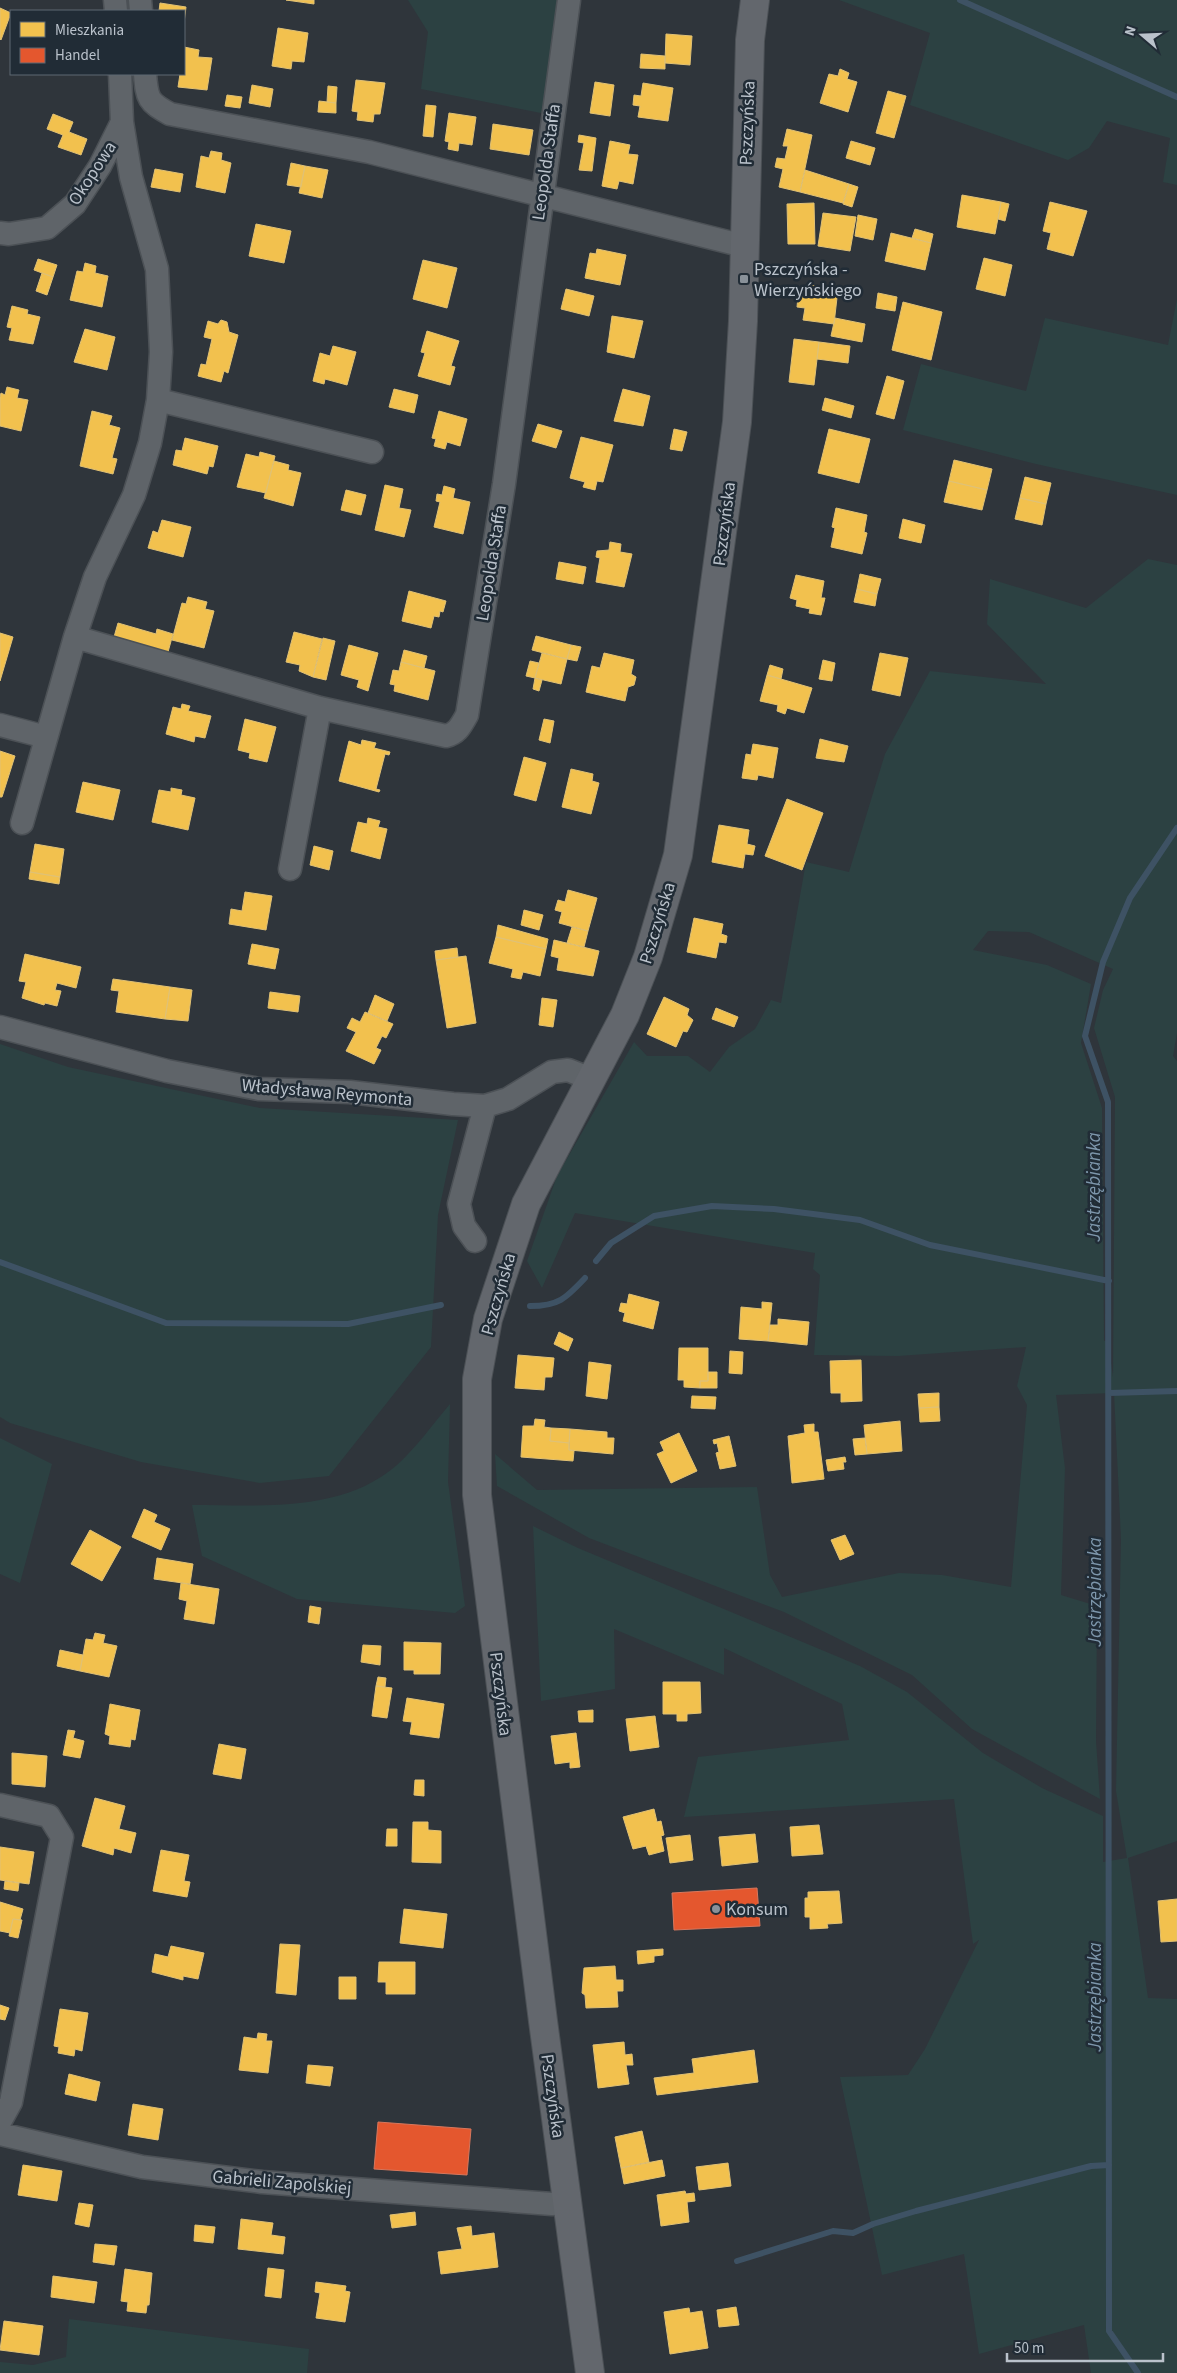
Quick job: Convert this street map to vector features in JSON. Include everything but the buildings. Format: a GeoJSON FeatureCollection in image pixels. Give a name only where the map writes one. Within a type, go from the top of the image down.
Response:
{"type":"FeatureCollection","features":[{"type":"Feature","properties":{"kind":"street","name":"Leopolda Staffa"},"geometry":{"type":"LineString","coordinates":[[75,638],[320,708],[446,736],[454,733],[467,715],[504,484],[541,194],[569,0]]}},
{"type":"Feature","properties":{"kind":"street","name":"Pszczyńska"},"geometry":{"type":"LineString","coordinates":[[590,2373],[476,1496],[477,1379],[488,1319],[526,1204],[625,1015],[648,957],[678,855],[723,542],[737,422],[750,40],[755,0]]}},
{"type":"Feature","properties":{"kind":"street"},"geometry":{"type":"LineString","coordinates":[[22,823],[75,638],[95,577],[134,495],[150,443],[158,400],[161,352],[157,269],[134,193],[122,122],[120,75]]}},
{"type":"Feature","properties":{"kind":"street"},"geometry":{"type":"LineString","coordinates":[[145,75],[146,89],[152,104],[170,114],[369,152],[744,246]]}},
{"type":"Feature","properties":{"kind":"street","name":"Okopowa"},"geometry":{"type":"LineString","coordinates":[[0,233],[9,234],[47,228],[75,204],[100,166],[122,122]]}},
{"type":"Feature","properties":{"kind":"street"},"geometry":{"type":"LineString","coordinates":[[158,400],[372,452]]}},
{"type":"Feature","properties":{"kind":"street"},"geometry":{"type":"LineString","coordinates":[[290,869],[320,708]]}},
{"type":"Feature","properties":{"kind":"street"},"geometry":{"type":"LineString","coordinates":[[0,725],[46,737]]}},
{"type":"Feature","properties":{"kind":"street","name":"Władysława Reymonta"},"geometry":{"type":"LineString","coordinates":[[0,1028],[168,1071],[259,1090],[350,1092],[485,1106],[508,1099],[552,1072],[568,1070],[591,1079]]}},
{"type":"Feature","properties":{"kind":"street"},"geometry":{"type":"LineString","coordinates":[[476,1241],[464,1226],[459,1204],[485,1106]]}},
{"type":"Feature","properties":{"kind":"street"},"geometry":{"type":"LineString","coordinates":[[0,1805],[49,1816],[62,1837],[0,2122]]}},
{"type":"Feature","properties":{"kind":"street","name":"Gabrieli Zapolskiej"},"geometry":{"type":"LineString","coordinates":[[0,2134],[142,2167],[262,2182],[542,2203],[567,2203]]}},
{"type":"Feature","properties":{"kind":"green space"},"geometry":{"type":"Polygon","coordinates":[[[408,0],[562,0],[546,114],[421,89],[428,32],[408,0]]]}},
{"type":"Feature","properties":{"kind":"green space"},"geometry":{"type":"Polygon","coordinates":[[[839,0],[1177,0],[1177,185],[1163,182],[1170,138],[1107,121],[1089,148],[1068,160],[910,105],[930,33],[839,0]]]}},
{"type":"Feature","properties":{"kind":"green space"},"geometry":{"type":"Polygon","coordinates":[[[1177,299],[1177,495],[1036,464],[903,430],[921,364],[1026,391],[1045,318],[1168,345],[1177,299]]]}},
{"type":"Feature","properties":{"kind":"green space"},"geometry":{"type":"Polygon","coordinates":[[[1148,559],[1177,565],[1177,1033],[1173,1056],[1177,1061],[1177,1841],[1128,1858],[1148,1998],[1177,1999],[1177,2373],[1091,2373],[1084,2325],[979,2354],[964,2254],[882,2275],[840,2077],[908,2075],[925,2049],[979,1940],[973,1944],[954,1799],[684,1817],[698,1757],[849,1740],[842,1704],[724,1648],[724,1675],[614,1629],[615,1689],[541,1701],[533,1526],[578,1548],[860,1666],[907,1692],[983,1753],[1042,1788],[1103,1816],[1103,1862],[1127,1858],[1116,1791],[1121,1539],[1114,1393],[1056,1395],[1065,1468],[1061,1595],[1097,1606],[1096,1741],[1100,1799],[972,1729],[912,1675],[784,1612],[589,1538],[497,1486],[495,1454],[537,1490],[757,1487],[770,1575],[782,1597],[899,1573],[942,1575],[1011,1587],[1027,1405],[1017,1386],[1026,1347],[898,1356],[814,1355],[820,1275],[813,1269],[815,1253],[575,1213],[542,1288],[527,1261],[557,1176],[634,1042],[647,1056],[688,1056],[710,1072],[729,1047],[755,1029],[771,1000],[781,1003],[806,862],[849,872],[885,754],[930,671],[1046,684],[987,624],[990,579],[1086,608],[1148,559]],[[988,931],[973,950],[1047,965],[1091,984],[1081,1043],[1102,1108],[1104,1341],[1108,1340],[1113,1377],[1115,1097],[1094,1028],[1103,990],[1113,969],[1029,932],[988,931]]]}},
{"type":"Feature","properties":{"kind":"green space"},"geometry":{"type":"Polygon","coordinates":[[[0,1044],[68,1067],[260,1108],[458,1120],[438,1215],[431,1347],[329,1476],[260,1483],[141,1462],[10,1423],[0,1417],[0,1044]]]}},
{"type":"Feature","properties":{"kind":"green space"},"geometry":{"type":"Polygon","coordinates":[[[450,1404],[448,1482],[465,1606],[455,1613],[297,1599],[202,1556],[192,1505],[245,1506],[300,1503],[326,1499],[351,1492],[375,1480],[397,1465],[418,1444],[450,1404]]]}},
{"type":"Feature","properties":{"kind":"green space"},"geometry":{"type":"Polygon","coordinates":[[[0,1438],[52,1464],[20,1583],[0,1574],[0,1438]]]}},
{"type":"Feature","properties":{"kind":"green space"},"geometry":{"type":"Polygon","coordinates":[[[69,2319],[309,2349],[307,2373],[0,2373],[0,2362],[33,2365],[66,2357],[69,2319]]]}},
{"type":"Feature","properties":{"kind":"waterway"},"geometry":{"type":"LineString","coordinates":[[960,0],[1177,97]]}},
{"type":"Feature","properties":{"kind":"waterway","name":"Jastrzębianka"},"geometry":{"type":"LineString","coordinates":[[1138,2373],[1109,2331],[1108,1102],[1085,1036],[1103,962],[1130,898],[1177,828]]}},
{"type":"Feature","properties":{"kind":"waterway"},"geometry":{"type":"LineString","coordinates":[[596,1261],[611,1243],[654,1216],[712,1206],[774,1209],[860,1220],[930,1245],[1109,1281]]}},
{"type":"Feature","properties":{"kind":"waterway"},"geometry":{"type":"LineString","coordinates":[[0,1262],[166,1323],[348,1324],[441,1305]]}},
{"type":"Feature","properties":{"kind":"waterway"},"geometry":{"type":"LineString","coordinates":[[530,1306],[540,1306],[561,1300],[585,1278]]}},
{"type":"Feature","properties":{"kind":"waterway"},"geometry":{"type":"LineString","coordinates":[[1109,1393],[1177,1391]]}},
{"type":"Feature","properties":{"kind":"waterway"},"geometry":{"type":"LineString","coordinates":[[737,2261],[833,2231],[853,2233],[873,2224],[916,2211],[1091,2166],[1109,2165]]}},
{"type":"Feature","properties":{"kind":"place","name":"Pszczyńska - Wierzyńskiego"},"geometry":{"type":"Point","coordinates":[744,279]}},
{"type":"Feature","properties":{"kind":"place","name":"Konsum"},"geometry":{"type":"Point","coordinates":[716,1909]}}]}
